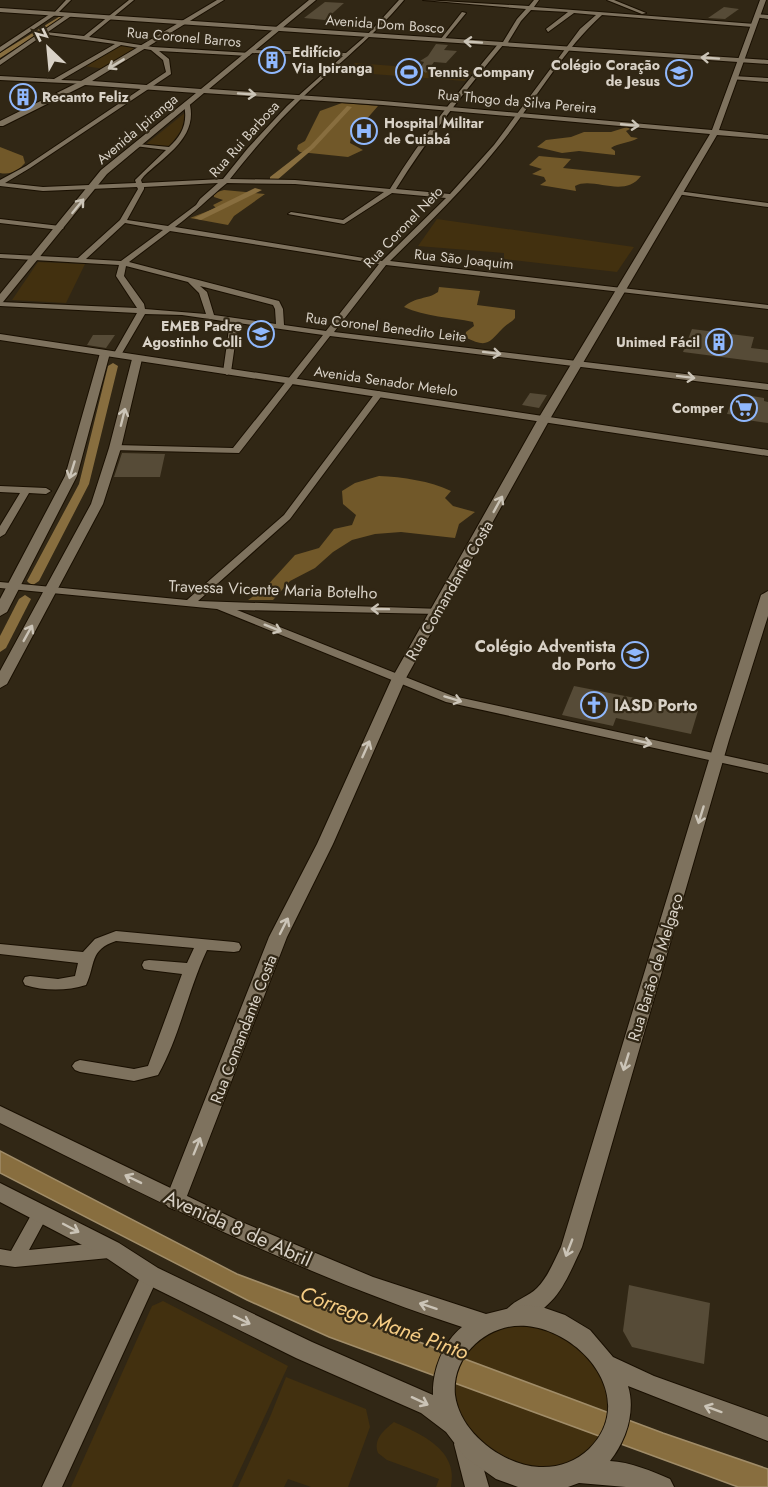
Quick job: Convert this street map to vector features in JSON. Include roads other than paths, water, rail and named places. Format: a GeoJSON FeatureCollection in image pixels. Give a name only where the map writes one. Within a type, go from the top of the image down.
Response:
{"type":"FeatureCollection","features":[{"type":"Feature","properties":{"kind":"street"},"geometry":{"type":"LineString","coordinates":[[86,38],[132,0]]}},
{"type":"Feature","properties":{"kind":"street"},"geometry":{"type":"LineString","coordinates":[[0,124],[84,83],[221,0]]}},
{"type":"Feature","properties":{"kind":"street","name":"Avenida Ipiranga"},"geometry":{"type":"LineString","coordinates":[[0,302],[104,172],[313,0]]}},
{"type":"Feature","properties":{"kind":"street","name":"Rua Rui Barbosa"},"geometry":{"type":"LineString","coordinates":[[123,263],[171,229],[225,181],[250,149],[300,98],[370,35],[402,0]]}},
{"type":"Feature","properties":{"kind":"street"},"geometry":{"type":"LineString","coordinates":[[425,0],[672,19],[759,19]]}},
{"type":"Feature","properties":{"kind":"street"},"geometry":{"type":"LineString","coordinates":[[291,214],[344,222],[392,190],[418,148],[447,109],[501,44],[505,43],[519,20],[537,0]]}},
{"type":"Feature","properties":{"kind":"street"},"geometry":{"type":"LineString","coordinates":[[609,0],[644,13],[672,19]]}},
{"type":"Feature","properties":{"kind":"street","name":"Rua Comandante Costa"},"geometry":{"type":"LineString","coordinates":[[175,1201],[278,937],[325,844],[399,678],[544,419],[715,132],[740,60],[759,19],[763,0]]}},
{"type":"Feature","properties":{"kind":"street"},"geometry":{"type":"LineString","coordinates":[[0,50],[55,13],[67,2],[71,14],[0,63]]}},
{"type":"Feature","properties":{"kind":"street","name":"Avenida Dom Bosco"},"geometry":{"type":"LineString","coordinates":[[0,10],[768,62]]}},
{"type":"Feature","properties":{"kind":"street"},"geometry":{"type":"LineString","coordinates":[[548,30],[572,12]]}},
{"type":"Feature","properties":{"kind":"street"},"geometry":{"type":"LineString","coordinates":[[638,17],[645,15],[644,13]]}},
{"type":"Feature","properties":{"kind":"street"},"geometry":{"type":"LineString","coordinates":[[442,39],[464,14]]}},
{"type":"Feature","properties":{"kind":"street","name":"Rua Coronel Neto"},"geometry":{"type":"LineString","coordinates":[[115,448],[236,451],[384,263],[450,196],[520,115],[586,25],[600,14]]}},
{"type":"Feature","properties":{"kind":"street","name":"Rua Coronel Barros"},"geometry":{"type":"LineString","coordinates":[[45,34],[153,49],[348,55]]}},
{"type":"Feature","properties":{"kind":"street"},"geometry":{"type":"LineString","coordinates":[[55,81],[121,44]]}},
{"type":"Feature","properties":{"kind":"street"},"geometry":{"type":"LineString","coordinates":[[0,183],[28,168],[170,71],[164,56],[153,49]]}},
{"type":"Feature","properties":{"kind":"street"},"geometry":{"type":"LineString","coordinates":[[0,78],[84,83]]}},
{"type":"Feature","properties":{"kind":"street"},"geometry":{"type":"LineString","coordinates":[[733,78],[768,80]]}},
{"type":"Feature","properties":{"kind":"street","name":"Rua Thogo da Silva Pereira"},"geometry":{"type":"LineString","coordinates":[[84,83],[447,109],[768,137]]}},
{"type":"Feature","properties":{"kind":"street"},"geometry":{"type":"LineString","coordinates":[[81,259],[123,221],[141,189],[138,180],[170,149],[187,126],[190,113],[187,105]]}},
{"type":"Feature","properties":{"kind":"street"},"geometry":{"type":"LineString","coordinates":[[138,146],[170,149]]}},
{"type":"Feature","properties":{"kind":"street"},"geometry":{"type":"LineString","coordinates":[[0,183],[43,189],[225,181],[295,182],[450,196]]}},
{"type":"Feature","properties":{"kind":"street"},"geometry":{"type":"LineString","coordinates":[[678,193],[768,205]]}},
{"type":"Feature","properties":{"kind":"street"},"geometry":{"type":"LineString","coordinates":[[0,221],[60,228]]}},
{"type":"Feature","properties":{"kind":"street","name":"Rua São Joaquim"},"geometry":{"type":"LineString","coordinates":[[123,221],[384,263],[768,307]]}},
{"type":"Feature","properties":{"kind":"street"},"geometry":{"type":"LineString","coordinates":[[0,256],[123,263],[187,279],[276,303],[279,309],[280,327]]}},
{"type":"Feature","properties":{"kind":"street"},"geometry":{"type":"LineString","coordinates":[[0,612],[71,476],[111,354],[142,312],[140,304],[120,276],[123,263]]}},
{"type":"Feature","properties":{"kind":"street"},"geometry":{"type":"LineString","coordinates":[[187,279],[203,292],[211,317]]}},
{"type":"Feature","properties":{"kind":"street","name":"Rua Coronel Benedito Leite"},"geometry":{"type":"LineString","coordinates":[[0,302],[211,317],[330,334],[768,387]]}},
{"type":"Feature","properties":{"kind":"street"},"geometry":{"type":"LineString","coordinates":[[227,372],[234,321]]}},
{"type":"Feature","properties":{"kind":"street","name":"Avenida Senador Metelo"},"geometry":{"type":"LineString","coordinates":[[0,337],[768,453]]}},
{"type":"Feature","properties":{"kind":"street"},"geometry":{"type":"LineString","coordinates":[[0,684],[97,504],[115,448],[137,359]]}},
{"type":"Feature","properties":{"kind":"street"},"geometry":{"type":"LineString","coordinates":[[188,604],[287,516],[379,394]]}},
{"type":"Feature","properties":{"kind":"street"},"geometry":{"type":"LineString","coordinates":[[0,489],[46,491]]}},
{"type":"Feature","properties":{"kind":"street"},"geometry":{"type":"LineString","coordinates":[[0,534],[26,491]]}},
{"type":"Feature","properties":{"kind":"street","name":"Travessa Vicente Maria Botelho"},"geometry":{"type":"LineString","coordinates":[[0,585],[219,606],[438,610]]}},
{"type":"Feature","properties":{"kind":"street","name":"Rua Barão de Melgaço"},"geometry":{"type":"LineString","coordinates":[[509,1316],[543,1299],[552,1287],[571,1247],[768,595]]}},
{"type":"Feature","properties":{"kind":"street"},"geometry":{"type":"LineString","coordinates":[[219,606],[450,699],[768,769]]}},
{"type":"Feature","properties":{"kind":"street"},"geometry":{"type":"LineString","coordinates":[[30,981],[58,984],[81,981],[85,958],[102,940],[116,936],[202,946],[234,947]]}},
{"type":"Feature","properties":{"kind":"street"},"geometry":{"type":"LineString","coordinates":[[80,1066],[134,1075],[153,1071],[191,969],[202,946]]}},
{"type":"Feature","properties":{"kind":"street"},"geometry":{"type":"LineString","coordinates":[[0,949],[85,958]]}},
{"type":"Feature","properties":{"kind":"street"},"geometry":{"type":"LineString","coordinates":[[149,965],[191,969]]}},
{"type":"Feature","properties":{"kind":"street","name":"Avenida 8 de Abril"},"geometry":{"type":"LineString","coordinates":[[0,1114],[175,1201],[309,1261],[417,1302],[483,1323]]}},
{"type":"Feature","properties":{"kind":"street"},"geometry":{"type":"LineString","coordinates":[[0,1192],[112,1250],[150,1275],[304,1350],[429,1405],[459,1431],[492,1466],[538,1484],[578,1471],[600,1456],[615,1427],[620,1403],[614,1382],[605,1364],[587,1342],[564,1324],[538,1316],[509,1316],[483,1323],[457,1346],[451,1358],[444,1385],[445,1401],[459,1431],[477,1487]]}},
{"type":"Feature","properties":{"kind":"street"},"geometry":{"type":"LineString","coordinates":[[8,1258],[41,1213]]}},
{"type":"Feature","properties":{"kind":"street"},"geometry":{"type":"LineString","coordinates":[[8,1258],[112,1250]]}},
{"type":"Feature","properties":{"kind":"street"},"geometry":{"type":"LineString","coordinates":[[52,1487],[150,1275]]}},
{"type":"Feature","properties":{"kind":"street"},"geometry":{"type":"LineString","coordinates":[[605,1364],[632,1379],[768,1429]]}},
{"type":"Feature","properties":{"kind":"street"},"geometry":{"type":"LineString","coordinates":[[578,1471],[620,1473],[662,1487]]}},
{"type":"Feature","properties":{"kind":"waterway","name":"Córrego Mané Pinto"},"geometry":{"type":"LineString","coordinates":[[0,56],[62,17]]}},
{"type":"Feature","properties":{"kind":"waterway"},"geometry":{"type":"LineString","coordinates":[[273,179],[312,147],[349,107]]}},
{"type":"Feature","properties":{"kind":"waterway"},"geometry":{"type":"LineString","coordinates":[[198,218],[258,190]]}},
{"type":"Feature","properties":{"kind":"waterway"},"geometry":{"type":"LineString","coordinates":[[33,581],[84,484],[113,366]]}},
{"type":"Feature","properties":{"kind":"waterway"},"geometry":{"type":"LineString","coordinates":[[0,648],[25,599]]}},
{"type":"Feature","properties":{"kind":"place","name":"Edifício Via Ipiranga"},"geometry":{"type":"Point","coordinates":[272,60]}},
{"type":"Feature","properties":{"kind":"place","name":"Tennis Company"},"geometry":{"type":"Point","coordinates":[409,72]}},
{"type":"Feature","properties":{"kind":"place","name":"Colégio Coração de Jesus"},"geometry":{"type":"Point","coordinates":[679,73]}},
{"type":"Feature","properties":{"kind":"place","name":"Recanto Feliz"},"geometry":{"type":"Point","coordinates":[23,97]}},
{"type":"Feature","properties":{"kind":"place","name":"Hospital Militar de Cuiabá"},"geometry":{"type":"Point","coordinates":[364,131]}},
{"type":"Feature","properties":{"kind":"place","name":"EMEB Padre Agostinho Colli"},"geometry":{"type":"Point","coordinates":[261,334]}},
{"type":"Feature","properties":{"kind":"place","name":"Unimed Fácil"},"geometry":{"type":"Point","coordinates":[719,342]}},
{"type":"Feature","properties":{"kind":"place","name":"Comper"},"geometry":{"type":"Point","coordinates":[744,408]}},
{"type":"Feature","properties":{"kind":"place","name":"Colégio Adventista do Porto"},"geometry":{"type":"Point","coordinates":[635,655]}},
{"type":"Feature","properties":{"kind":"place","name":"IASD Porto"},"geometry":{"type":"Point","coordinates":[594,705]}}]}
